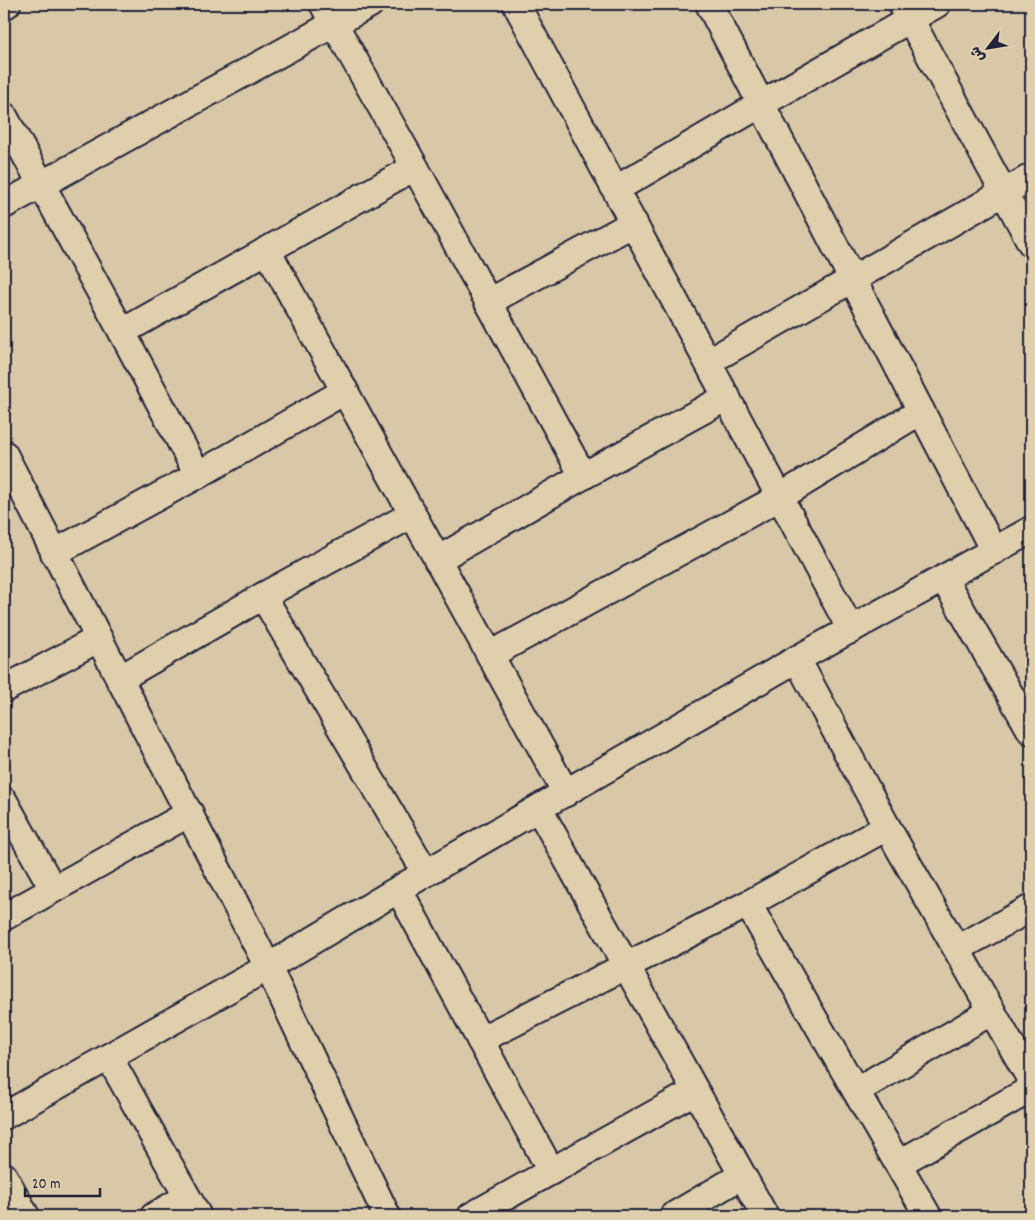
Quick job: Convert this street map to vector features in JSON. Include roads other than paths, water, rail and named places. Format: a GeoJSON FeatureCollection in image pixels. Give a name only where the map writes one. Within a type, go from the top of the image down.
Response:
{"type":"FeatureCollection","features":[{"type":"Feature","properties":{"kind":"street"},"geometry":{"type":"LineString","coordinates":[[4,204],[328,14],[370,4]]}},
{"type":"Feature","properties":{"kind":"street"},"geometry":{"type":"LineString","coordinates":[[516,4],[850,630]]}},
{"type":"Feature","properties":{"kind":"street"},"geometry":{"type":"LineString","coordinates":[[709,4],[994,551]]}},
{"type":"Feature","properties":{"kind":"street"},"geometry":{"type":"LineString","coordinates":[[616,189],[761,104],[906,11],[937,4]]}},
{"type":"Feature","properties":{"kind":"street"},"geometry":{"type":"LineString","coordinates":[[906,11],[1031,243]]}},
{"type":"Feature","properties":{"kind":"street"},"geometry":{"type":"LineString","coordinates":[[328,14],[415,167],[583,476]]}},
{"type":"Feature","properties":{"kind":"street"},"geometry":{"type":"LineString","coordinates":[[4,116],[198,475]]}},
{"type":"Feature","properties":{"kind":"street"},"geometry":{"type":"LineString","coordinates":[[122,332],[415,167]]}},
{"type":"Feature","properties":{"kind":"street"},"geometry":{"type":"LineString","coordinates":[[708,362],[1031,177]]}},
{"type":"Feature","properties":{"kind":"street"},"geometry":{"type":"LineString","coordinates":[[488,302],[634,223]]}},
{"type":"Feature","properties":{"kind":"street"},"geometry":{"type":"LineString","coordinates":[[267,250],[566,793]]}},
{"type":"Feature","properties":{"kind":"street"},"geometry":{"type":"LineString","coordinates":[[54,553],[198,475],[344,391]]}},
{"type":"Feature","properties":{"kind":"street"},"geometry":{"type":"LineString","coordinates":[[437,560],[583,476],[727,397]]}},
{"type":"Feature","properties":{"kind":"street"},"geometry":{"type":"LineString","coordinates":[[490,655],[780,497],[921,411]]}},
{"type":"Feature","properties":{"kind":"street"},"geometry":{"type":"LineString","coordinates":[[4,454],[268,967],[387,1216]]}},
{"type":"Feature","properties":{"kind":"street"},"geometry":{"type":"LineString","coordinates":[[119,680],[263,596],[412,514]]}},
{"type":"Feature","properties":{"kind":"street"},"geometry":{"type":"LineString","coordinates":[[4,1116],[268,967],[426,873],[797,659],[1031,530]]}},
{"type":"Feature","properties":{"kind":"street"},"geometry":{"type":"LineString","coordinates":[[944,578],[1031,731]]}},
{"type":"Feature","properties":{"kind":"street"},"geometry":{"type":"LineString","coordinates":[[263,596],[426,873]]}},
{"type":"Feature","properties":{"kind":"street"},"geometry":{"type":"LineString","coordinates":[[4,689],[98,639]]}},
{"type":"Feature","properties":{"kind":"street"},"geometry":{"type":"LineString","coordinates":[[797,659],[887,827],[1031,1080]]}},
{"type":"Feature","properties":{"kind":"street"},"geometry":{"type":"LineString","coordinates":[[4,801],[52,889]]}},
{"type":"Feature","properties":{"kind":"street"},"geometry":{"type":"LineString","coordinates":[[539,808],[628,966],[741,1176],[765,1216]]}},
{"type":"Feature","properties":{"kind":"street"},"geometry":{"type":"LineString","coordinates":[[4,917],[190,813]]}},
{"type":"Feature","properties":{"kind":"street"},"geometry":{"type":"LineString","coordinates":[[480,1040],[748,904],[887,827]]}},
{"type":"Feature","properties":{"kind":"street"},"geometry":{"type":"LineString","coordinates":[[399,890],[552,1171]]}},
{"type":"Feature","properties":{"kind":"street"},"geometry":{"type":"LineString","coordinates":[[748,904],[928,1216]]}},
{"type":"Feature","properties":{"kind":"street"},"geometry":{"type":"LineString","coordinates":[[957,949],[1031,908]]}},
{"type":"Feature","properties":{"kind":"street"},"geometry":{"type":"LineString","coordinates":[[856,1091],[992,1011]]}},
{"type":"Feature","properties":{"kind":"street"},"geometry":{"type":"LineString","coordinates":[[109,1056],[192,1206],[154,1216]]}},
{"type":"Feature","properties":{"kind":"street"},"geometry":{"type":"LineString","coordinates":[[898,1164],[1031,1089]]}},
{"type":"Feature","properties":{"kind":"street"},"geometry":{"type":"LineString","coordinates":[[470,1216],[695,1091]]}},
{"type":"Feature","properties":{"kind":"street"},"geometry":{"type":"LineString","coordinates":[[4,1176],[26,1216]]}},
{"type":"Feature","properties":{"kind":"street"},"geometry":{"type":"LineString","coordinates":[[673,1216],[741,1176]]}}]}
